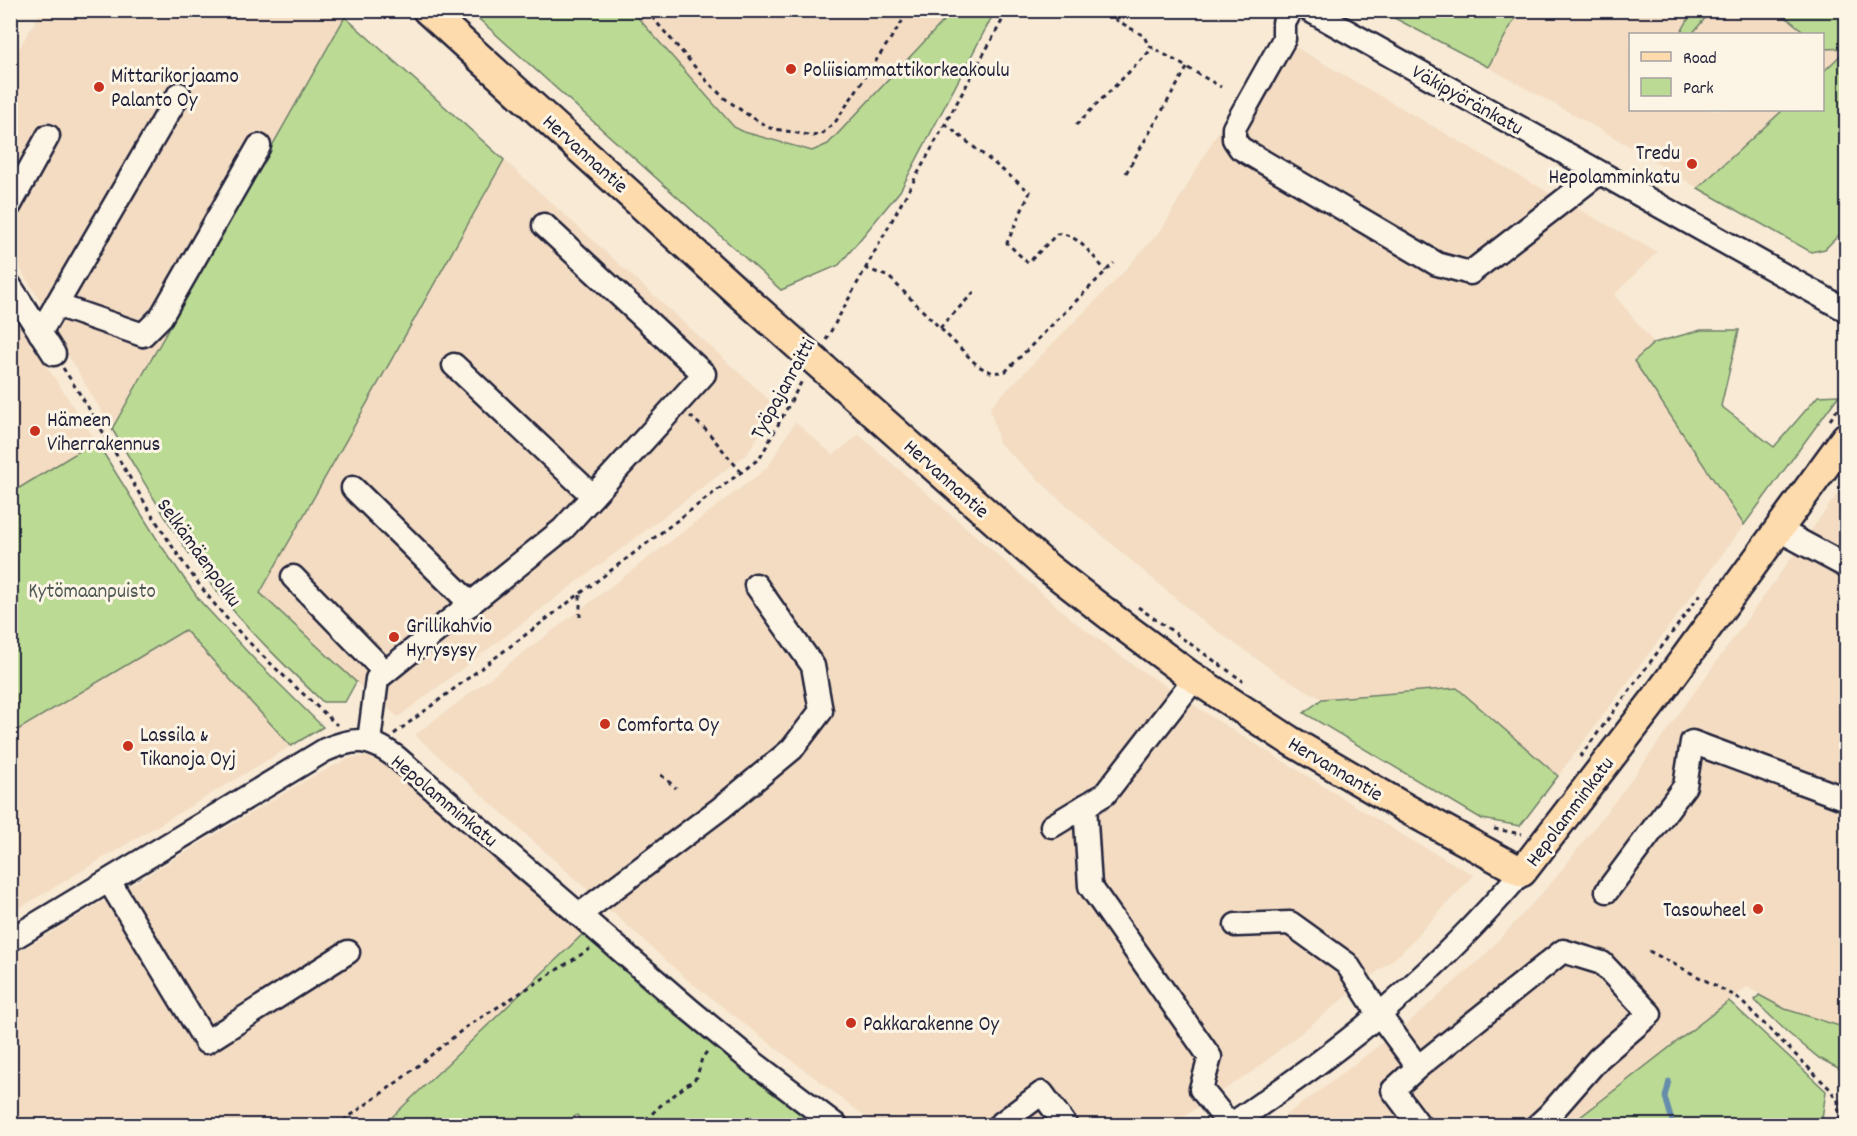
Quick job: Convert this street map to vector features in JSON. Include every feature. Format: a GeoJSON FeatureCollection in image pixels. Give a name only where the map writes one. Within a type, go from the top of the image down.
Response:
{"type":"FeatureCollection","features":[{"type":"Feature","properties":{"kind":"main road","name":"Hervannantie"},"geometry":{"type":"LineString","coordinates":[[427,10],[824,349],[1047,567],[1195,678],[1289,740],[1358,782],[1513,866]]}},
{"type":"Feature","properties":{"kind":"main road","name":"Hepolamminkatu"},"geometry":{"type":"LineString","coordinates":[[1513,866],[1652,703],[1779,530],[1838,430]]}},
{"type":"Feature","properties":{"kind":"street"},"geometry":{"type":"LineString","coordinates":[[1291,10],[1284,23],[1284,39],[1234,128],[1234,139],[1240,148],[1437,264],[1470,273],[1599,172]]}},
{"type":"Feature","properties":{"kind":"street","name":"Väkipyöränkatu"},"geometry":{"type":"LineString","coordinates":[[1310,10],[1846,310]]}},
{"type":"Feature","properties":{"kind":"street"},"geometry":{"type":"LineString","coordinates":[[40,333],[179,94]]}},
{"type":"Feature","properties":{"kind":"street"},"geometry":{"type":"LineString","coordinates":[[10,205],[48,136]]}},
{"type":"Feature","properties":{"kind":"street"},"geometry":{"type":"LineString","coordinates":[[56,305],[143,335],[161,317],[259,146]]}},
{"type":"Feature","properties":{"kind":"street"},"geometry":{"type":"LineString","coordinates":[[10,940],[325,750],[343,742],[368,742],[376,679],[563,529],[704,374],[544,225]]}},
{"type":"Feature","properties":{"kind":"street"},"geometry":{"type":"LineString","coordinates":[[10,286],[54,354]]}},
{"type":"Feature","properties":{"kind":"street"},"geometry":{"type":"LineString","coordinates":[[453,365],[593,496]]}},
{"type":"Feature","properties":{"kind":"street"},"geometry":{"type":"LineString","coordinates":[[352,488],[471,604]]}},
{"type":"Feature","properties":{"kind":"street"},"geometry":{"type":"LineString","coordinates":[[1779,530],[1846,566]]}},
{"type":"Feature","properties":{"kind":"street"},"geometry":{"type":"LineString","coordinates":[[293,578],[385,672]]}},
{"type":"Feature","properties":{"kind":"street"},"geometry":{"type":"LineString","coordinates":[[579,915],[721,808],[792,749],[821,711],[813,666],[756,585]]}},
{"type":"Feature","properties":{"kind":"street"},"geometry":{"type":"LineString","coordinates":[[1052,826],[1106,794],[1195,678]]}},
{"type":"Feature","properties":{"kind":"street","name":"Hepolamminkatu"},"geometry":{"type":"LineString","coordinates":[[368,742],[720,1034],[837,1125]]}},
{"type":"Feature","properties":{"kind":"street"},"geometry":{"type":"LineString","coordinates":[[1607,891],[1686,786],[1692,742],[1846,799]]}},
{"type":"Feature","properties":{"kind":"street"},"geometry":{"type":"LineString","coordinates":[[1085,806],[1090,886],[1210,1057],[1201,1089],[1229,1125]]}},
{"type":"Feature","properties":{"kind":"street","name":"Hepolamminkatu"},"geometry":{"type":"LineString","coordinates":[[1229,1125],[1280,1091],[1379,1014],[1438,962],[1477,923],[1513,866]]}},
{"type":"Feature","properties":{"kind":"street"},"geometry":{"type":"LineString","coordinates":[[109,881],[206,1042],[348,952]]}},
{"type":"Feature","properties":{"kind":"street"},"geometry":{"type":"LineString","coordinates":[[1236,925],[1290,923],[1347,964],[1379,1014],[1418,1067]]}},
{"type":"Feature","properties":{"kind":"street"},"geometry":{"type":"LineString","coordinates":[[1420,1125],[1393,1090],[1418,1067],[1563,951],[1602,963],[1650,1014],[1599,1058],[1550,1114],[1537,1125]]}},
{"type":"Feature","properties":{"kind":"street"},"geometry":{"type":"LineString","coordinates":[[998,1125],[1042,1094],[1066,1125]]}},
{"type":"Feature","properties":{"kind":"path"},"geometry":{"type":"LineString","coordinates":[[646,10],[707,81],[745,113],[770,128],[813,136],[823,133],[836,121],[912,10]]}},
{"type":"Feature","properties":{"kind":"path","name":"Työpajanraitti"},"geometry":{"type":"LineString","coordinates":[[368,742],[579,594],[760,458],[824,349],[865,268],[1008,10]]}},
{"type":"Feature","properties":{"kind":"path"},"geometry":{"type":"LineString","coordinates":[[1099,10],[1144,36],[1148,45],[1221,87]]}},
{"type":"Feature","properties":{"kind":"path"},"geometry":{"type":"LineString","coordinates":[[1076,124],[1153,48]]}},
{"type":"Feature","properties":{"kind":"path"},"geometry":{"type":"LineString","coordinates":[[1126,173],[1187,68]]}},
{"type":"Feature","properties":{"kind":"path"},"geometry":{"type":"LineString","coordinates":[[945,124],[1030,192],[1007,243],[1028,264],[1058,234],[1064,233],[1074,238],[1106,271]]}},
{"type":"Feature","properties":{"kind":"path"},"geometry":{"type":"LineString","coordinates":[[865,268],[889,277],[978,366],[993,374],[1006,371],[1114,263]]}},
{"type":"Feature","properties":{"kind":"path"},"geometry":{"type":"LineString","coordinates":[[940,328],[975,291]]}},
{"type":"Feature","properties":{"kind":"path","name":"Selkämäenpolku"},"geometry":{"type":"LineString","coordinates":[[54,354],[169,540],[208,597],[261,654],[368,742]]}},
{"type":"Feature","properties":{"kind":"path"},"geometry":{"type":"LineString","coordinates":[[1838,430],[1846,397]]}},
{"type":"Feature","properties":{"kind":"path"},"geometry":{"type":"LineString","coordinates":[[676,404],[707,431],[741,472]]}},
{"type":"Feature","properties":{"kind":"path"},"geometry":{"type":"LineString","coordinates":[[1579,758],[1708,586]]}},
{"type":"Feature","properties":{"kind":"path"},"geometry":{"type":"LineString","coordinates":[[579,594],[580,617]]}},
{"type":"Feature","properties":{"kind":"path"},"geometry":{"type":"LineString","coordinates":[[1137,606],[1250,686]]}},
{"type":"Feature","properties":{"kind":"path"},"geometry":{"type":"LineString","coordinates":[[661,775],[676,788]]}},
{"type":"Feature","properties":{"kind":"path"},"geometry":{"type":"LineString","coordinates":[[1486,826],[1502,832],[1522,834],[1513,866]]}},
{"type":"Feature","properties":{"kind":"path"},"geometry":{"type":"LineString","coordinates":[[336,1125],[400,1080],[466,1027],[607,939]]}},
{"type":"Feature","properties":{"kind":"path"},"geometry":{"type":"LineString","coordinates":[[1649,951],[1737,997],[1830,1088],[1838,1101],[1839,1125]]}},
{"type":"Feature","properties":{"kind":"path"},"geometry":{"type":"LineString","coordinates":[[639,1125],[697,1077],[702,1058],[720,1034]]}},
{"type":"Feature","properties":{"kind":"shaded area"},"geometry":{"type":"Polygon","coordinates":[[[338,10],[345,17],[112,429],[64,348],[42,304],[11,254],[11,62],[41,11],[338,10]]]}},
{"type":"Feature","properties":{"kind":"shaded area","name":"Poliisiammattikorkeakoulu"},"geometry":{"type":"Polygon","coordinates":[[[632,11],[953,11],[828,144],[812,151],[744,132],[734,127],[632,11]]]}},
{"type":"Feature","properties":{"kind":"shaded area"},"geometry":{"type":"Polygon","coordinates":[[[1519,11],[1846,11],[1846,50],[1824,71],[1824,33],[1629,33],[1629,111],[1782,111],[1698,188],[1619,140],[1488,67],[1519,11]]]}},
{"type":"Feature","properties":{"kind":"shaded area"},"geometry":{"type":"Polygon","coordinates":[[[1274,35],[1657,252],[1614,295],[1654,343],[1635,362],[1744,525],[1558,776],[1457,688],[1322,699],[1281,676],[1200,619],[1058,498],[999,443],[990,407],[1117,279],[1162,229],[1274,35]]]}},
{"type":"Feature","properties":{"kind":"shaded area"},"geometry":{"type":"Polygon","coordinates":[[[504,160],[776,406],[748,453],[398,717],[356,682],[260,593],[504,160]]]}},
{"type":"Feature","properties":{"kind":"shaded area"},"geometry":{"type":"Polygon","coordinates":[[[10,311],[96,441],[11,493],[10,493],[10,311]]]}},
{"type":"Feature","properties":{"kind":"shaded area"},"geometry":{"type":"Polygon","coordinates":[[[795,422],[833,455],[859,435],[1075,622],[1129,662],[1215,719],[1404,836],[1474,875],[1401,953],[1253,1071],[1171,1125],[878,1125],[867,1118],[689,981],[415,735],[767,468],[795,422]]]}},
{"type":"Feature","properties":{"kind":"shaded area"},"geometry":{"type":"Polygon","coordinates":[[[1846,482],[1846,1028],[1785,1009],[1747,987],[1570,1125],[1270,1126],[1408,1023],[1484,956],[1554,880],[1632,779],[1846,482]]]}},
{"type":"Feature","properties":{"kind":"shaded area"},"geometry":{"type":"Polygon","coordinates":[[[185,630],[291,746],[11,913],[10,734],[185,630]]]}},
{"type":"Feature","properties":{"kind":"shaded area"},"geometry":{"type":"Polygon","coordinates":[[[366,756],[384,761],[583,934],[380,1126],[11,1125],[10,957],[308,779],[350,758],[366,756]]]}},
{"type":"Feature","properties":{"kind":"green space"},"geometry":{"type":"Polygon","coordinates":[[[470,11],[632,11],[734,127],[744,132],[812,151],[828,144],[953,11],[995,11],[900,191],[839,265],[781,290],[470,11]]]}},
{"type":"Feature","properties":{"kind":"green space"},"geometry":{"type":"Polygon","coordinates":[[[1381,11],[1519,11],[1488,67],[1381,11]]]}},
{"type":"Feature","properties":{"kind":"green space"},"geometry":{"type":"Polygon","coordinates":[[[1693,11],[1711,11],[1693,33],[1681,33],[1693,11]]]}},
{"type":"Feature","properties":{"kind":"green space"},"geometry":{"type":"Polygon","coordinates":[[[1778,11],[1846,11],[1846,48],[1825,49],[1824,33],[1806,33],[1778,11]]]}},
{"type":"Feature","properties":{"kind":"green space"},"geometry":{"type":"Polygon","coordinates":[[[345,17],[504,160],[260,593],[356,682],[345,702],[323,702],[251,631],[212,585],[172,528],[112,429],[345,17]]]}},
{"type":"Feature","properties":{"kind":"green space"},"geometry":{"type":"Polygon","coordinates":[[[1846,50],[1846,228],[1825,249],[1811,252],[1698,188],[1782,111],[1824,111],[1824,71],[1846,50]]]}},
{"type":"Feature","properties":{"kind":"green space"},"geometry":{"type":"Polygon","coordinates":[[[1701,330],[1739,330],[1721,406],[1774,447],[1818,396],[1839,395],[1744,525],[1634,361],[1654,343],[1701,330]]]}},
{"type":"Feature","properties":{"kind":"green space","name":"Kytömaanpuisto"},"geometry":{"type":"Polygon","coordinates":[[[96,441],[160,544],[200,601],[255,660],[323,727],[291,746],[185,630],[11,734],[11,493],[96,441]]]}},
{"type":"Feature","properties":{"kind":"green space"},"geometry":{"type":"Polygon","coordinates":[[[1457,688],[1558,776],[1520,826],[1482,819],[1304,713],[1322,699],[1457,688]]]}},
{"type":"Feature","properties":{"kind":"green space"},"geometry":{"type":"Polygon","coordinates":[[[583,934],[664,1006],[814,1125],[585,1126],[577,1115],[563,1125],[380,1125],[392,1117],[583,934]]]}},
{"type":"Feature","properties":{"kind":"green space"},"geometry":{"type":"Polygon","coordinates":[[[1759,995],[1785,1009],[1846,1028],[1846,1072],[1819,1058],[1787,1032],[1757,1003],[1755,1000],[1759,995]]]}},
{"type":"Feature","properties":{"kind":"green space"},"geometry":{"type":"Polygon","coordinates":[[[1729,1001],[1826,1091],[1821,1125],[1570,1125],[1729,1001]]]}},
{"type":"Feature","properties":{"kind":"waterway"},"geometry":{"type":"LineString","coordinates":[[1669,1081],[1665,1097],[1672,1121],[1671,1126]]}},
{"type":"Feature","properties":{"kind":"place","name":"Poliisiammattikorkeakoulu"},"geometry":{"type":"Point","coordinates":[791,69]}},
{"type":"Feature","properties":{"kind":"place","name":"Mittarikorjaamo Palanto Oy"},"geometry":{"type":"Point","coordinates":[99,87]}},
{"type":"Feature","properties":{"kind":"place","name":"Tredu Hepolamminkatu"},"geometry":{"type":"Point","coordinates":[1692,164]}},
{"type":"Feature","properties":{"kind":"place","name":"Hämeen Viherrakennus"},"geometry":{"type":"Point","coordinates":[35,431]}},
{"type":"Feature","properties":{"kind":"place","name":"Grillikahvio Hyrysysy"},"geometry":{"type":"Point","coordinates":[394,637]}},
{"type":"Feature","properties":{"kind":"place","name":"Comforta Oy"},"geometry":{"type":"Point","coordinates":[605,724]}},
{"type":"Feature","properties":{"kind":"place","name":"Lassila & Tikanoja Oyj"},"geometry":{"type":"Point","coordinates":[128,746]}},
{"type":"Feature","properties":{"kind":"place","name":"Tasowheel"},"geometry":{"type":"Point","coordinates":[1758,909]}},
{"type":"Feature","properties":{"kind":"place","name":"Pakkarakenne Oy"},"geometry":{"type":"Point","coordinates":[851,1023]}}]}
